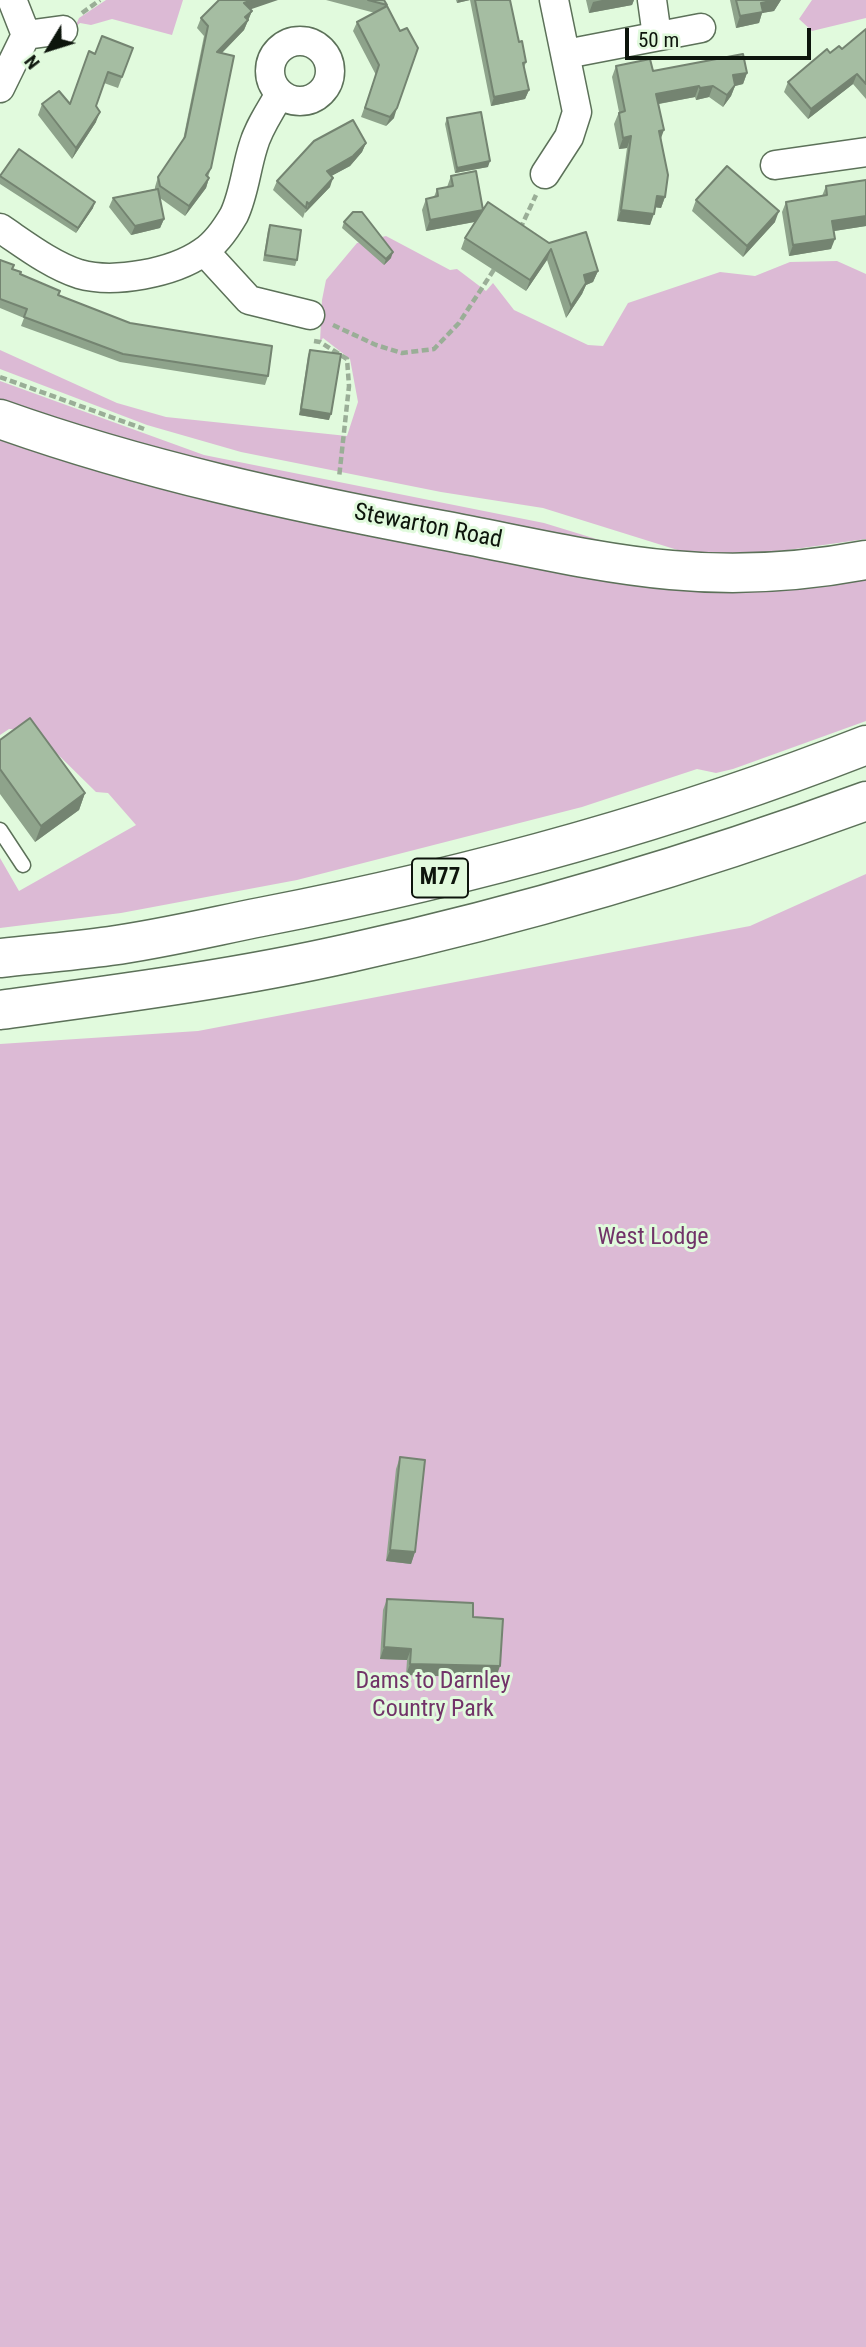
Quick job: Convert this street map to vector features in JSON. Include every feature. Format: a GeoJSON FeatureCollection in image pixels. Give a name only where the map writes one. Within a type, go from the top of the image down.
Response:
{"type":"FeatureCollection","features":[{"type":"Feature","properties":{"kind":"main road","name":"Stewarton Road"},"geometry":{"type":"LineString","coordinates":[[0,419],[108,453],[335,510],[640,567],[707,573],[754,572],[803,569],[866,560]]}},
{"type":"Feature","properties":{"kind":"main road","name":"M77"},"geometry":{"type":"LineString","coordinates":[[0,958],[111,946],[344,901],[455,875],[640,824],[804,769],[866,745]]}},
{"type":"Feature","properties":{"kind":"main road","name":"M77"},"geometry":{"type":"LineString","coordinates":[[0,1010],[192,983],[347,954],[608,888],[758,840],[866,801]]}},
{"type":"Feature","properties":{"kind":"street"},"geometry":{"type":"LineString","coordinates":[[545,174],[569,137],[577,112],[554,0]]}},
{"type":"Feature","properties":{"kind":"street"},"geometry":{"type":"LineString","coordinates":[[652,0],[657,36]]}},
{"type":"Feature","properties":{"kind":"street"},"geometry":{"type":"LineString","coordinates":[[0,88],[26,35],[13,2]]}},
{"type":"Feature","properties":{"kind":"street"},"geometry":{"type":"LineString","coordinates":[[566,54],[701,28]]}},
{"type":"Feature","properties":{"kind":"street"},"geometry":{"type":"LineString","coordinates":[[26,35],[63,30]]}},
{"type":"Feature","properties":{"kind":"street"},"geometry":{"type":"LineString","coordinates":[[0,228],[62,267],[79,274],[106,279],[163,270],[205,252],[226,228],[235,212],[253,145],[279,95]]}},
{"type":"Feature","properties":{"kind":"street"},"geometry":{"type":"LineString","coordinates":[[775,165],[866,152]]}},
{"type":"Feature","properties":{"kind":"street"},"geometry":{"type":"LineString","coordinates":[[205,252],[248,300],[309,327]]}},
{"type":"Feature","properties":{"kind":"lane"},"geometry":{"type":"LineString","coordinates":[[0,831],[23,865]]}},
{"type":"Feature","properties":{"kind":"path"},"geometry":{"type":"LineString","coordinates":[[518,233],[545,174]]}},
{"type":"Feature","properties":{"kind":"path"},"geometry":{"type":"LineString","coordinates":[[309,327],[402,353],[434,349],[459,323],[503,255]]}},
{"type":"Feature","properties":{"kind":"path"},"geometry":{"type":"LineString","coordinates":[[309,327],[320,342],[347,359],[349,386],[339,478]]}},
{"type":"Feature","properties":{"kind":"path"},"geometry":{"type":"LineString","coordinates":[[0,377],[155,432]]}},
{"type":"Feature","properties":{"kind":"path"},"geometry":{"type":"LineString","coordinates":[[327,475],[352,480]]}},
{"type":"Feature","properties":{"kind":"green space"},"geometry":{"type":"Polygon","coordinates":[[[106,0],[183,0],[172,35],[112,19],[91,25],[80,23],[75,27],[79,18],[106,0]]]}},
{"type":"Feature","properties":{"kind":"green space"},"geometry":{"type":"Polygon","coordinates":[[[812,0],[866,0],[866,18],[812,31],[799,19],[812,0]]]}},
{"type":"Feature","properties":{"kind":"green space"},"geometry":{"type":"Polygon","coordinates":[[[386,236],[450,270],[457,269],[486,291],[493,283],[514,310],[588,345],[603,346],[628,303],[720,272],[755,276],[790,262],[837,261],[866,274],[866,539],[788,550],[700,557],[543,508],[441,492],[241,452],[147,425],[0,369],[0,350],[117,403],[166,417],[347,436],[358,402],[350,359],[323,338],[320,342],[322,300],[326,280],[357,243],[386,236]]]}},
{"type":"Feature","properties":{"kind":"green space"},"geometry":{"type":"Polygon","coordinates":[[[0,381],[204,455],[544,523],[655,557],[257,478],[0,403],[0,381]]]}},
{"type":"Feature","properties":{"kind":"green space"},"geometry":{"type":"Polygon","coordinates":[[[0,438],[634,582],[687,591],[816,584],[866,577],[866,721],[733,769],[716,773],[697,769],[582,807],[297,880],[121,913],[0,928],[0,858],[19,891],[136,825],[108,793],[96,792],[34,731],[9,729],[0,735],[0,438]]]}},
{"type":"Feature","properties":{"kind":"green space","name":"Dams to Darnley Country Park"},"geometry":{"type":"Polygon","coordinates":[[[866,874],[866,2347],[0,2347],[0,1044],[198,1031],[750,926],[866,874]]]}},
{"type":"Feature","properties":{"kind":"building"},"geometry":{"type":"Polygon","coordinates":[[[219,0],[252,0],[244,3],[252,11],[245,17],[248,20],[217,52],[234,56],[211,168],[206,175],[209,178],[189,206],[160,186],[158,177],[185,137],[208,26],[201,18],[219,0]]]}},
{"type":"Feature","properties":{"kind":"building"},"geometry":{"type":"Polygon","coordinates":[[[368,0],[384,0],[387,5],[368,0]]]}},
{"type":"Feature","properties":{"kind":"building"},"geometry":{"type":"Polygon","coordinates":[[[475,0],[510,0],[519,42],[522,41],[526,62],[523,63],[529,90],[494,97],[475,0]]]}},
{"type":"Feature","properties":{"kind":"building"},"geometry":{"type":"Polygon","coordinates":[[[736,0],[776,0],[761,3],[763,12],[740,16],[736,0]]]}},
{"type":"Feature","properties":{"kind":"building"},"geometry":{"type":"Polygon","coordinates":[[[387,6],[400,31],[407,28],[418,48],[397,108],[390,117],[365,108],[379,65],[357,22],[387,6]]]}},
{"type":"Feature","properties":{"kind":"building"},"geometry":{"type":"Polygon","coordinates":[[[866,29],[866,84],[857,74],[811,109],[788,82],[827,49],[830,53],[839,46],[842,49],[866,29]]]}},
{"type":"Feature","properties":{"kind":"building"},"geometry":{"type":"Polygon","coordinates":[[[102,36],[133,48],[122,77],[108,72],[96,106],[100,112],[76,148],[42,104],[59,91],[70,104],[89,51],[95,54],[102,36]]]}},
{"type":"Feature","properties":{"kind":"building"},"geometry":{"type":"Polygon","coordinates":[[[743,54],[747,73],[733,75],[735,85],[727,95],[713,86],[656,94],[664,130],[659,131],[668,175],[665,197],[657,196],[654,214],[621,210],[631,136],[623,138],[619,113],[625,111],[616,66],[650,59],[653,71],[743,54]]]}},
{"type":"Feature","properties":{"kind":"building"},"geometry":{"type":"Polygon","coordinates":[[[481,112],[490,161],[457,168],[447,118],[481,112]]]}},
{"type":"Feature","properties":{"kind":"building"},"geometry":{"type":"Polygon","coordinates":[[[353,120],[366,143],[353,156],[327,171],[333,178],[309,204],[307,202],[306,208],[277,181],[314,141],[353,120]]]}},
{"type":"Feature","properties":{"kind":"building"},"geometry":{"type":"Polygon","coordinates":[[[19,149],[95,202],[78,228],[0,176],[19,149]]]}},
{"type":"Feature","properties":{"kind":"building"},"geometry":{"type":"Polygon","coordinates":[[[727,166],[779,211],[747,246],[696,200],[727,166]]]}},
{"type":"Feature","properties":{"kind":"building"},"geometry":{"type":"Polygon","coordinates":[[[476,171],[483,210],[430,220],[426,199],[438,196],[437,189],[453,186],[451,176],[476,171]]]}},
{"type":"Feature","properties":{"kind":"building"},"geometry":{"type":"Polygon","coordinates":[[[866,180],[866,216],[832,221],[835,239],[793,245],[786,202],[827,195],[826,186],[866,180]]]}},
{"type":"Feature","properties":{"kind":"building"},"geometry":{"type":"Polygon","coordinates":[[[158,189],[164,219],[135,226],[113,198],[158,189]]]}},
{"type":"Feature","properties":{"kind":"building"},"geometry":{"type":"Polygon","coordinates":[[[488,202],[549,243],[586,232],[598,271],[584,275],[586,283],[571,306],[551,249],[530,280],[465,238],[488,202]]]}},
{"type":"Feature","properties":{"kind":"building"},"geometry":{"type":"Polygon","coordinates":[[[353,212],[362,212],[393,252],[386,259],[344,222],[353,212]]]}},
{"type":"Feature","properties":{"kind":"building"},"geometry":{"type":"Polygon","coordinates":[[[270,225],[301,230],[297,260],[265,255],[270,225]]]}},
{"type":"Feature","properties":{"kind":"building"},"geometry":{"type":"Polygon","coordinates":[[[0,260],[14,265],[12,269],[21,272],[20,274],[60,291],[58,295],[130,323],[272,346],[268,376],[123,354],[24,317],[27,309],[0,299],[0,260]]]}},
{"type":"Feature","properties":{"kind":"building"},"geometry":{"type":"Polygon","coordinates":[[[310,350],[341,354],[331,414],[301,409],[310,350]]]}},
{"type":"Feature","properties":{"kind":"building"},"geometry":{"type":"Polygon","coordinates":[[[30,718],[85,793],[41,826],[0,769],[0,740],[30,718]]]}},
{"type":"Feature","properties":{"kind":"building"},"geometry":{"type":"Polygon","coordinates":[[[400,1457],[425,1460],[415,1552],[390,1550],[400,1457]]]}},
{"type":"Feature","properties":{"kind":"building"},"geometry":{"type":"Polygon","coordinates":[[[387,1599],[473,1603],[473,1617],[503,1619],[500,1666],[410,1664],[411,1649],[384,1647],[387,1599]]]}},
{"type":"Feature","properties":{"kind":"park label","name":"West Lodge"},"geometry":{"type":"Point","coordinates":[653,1238]}}]}
